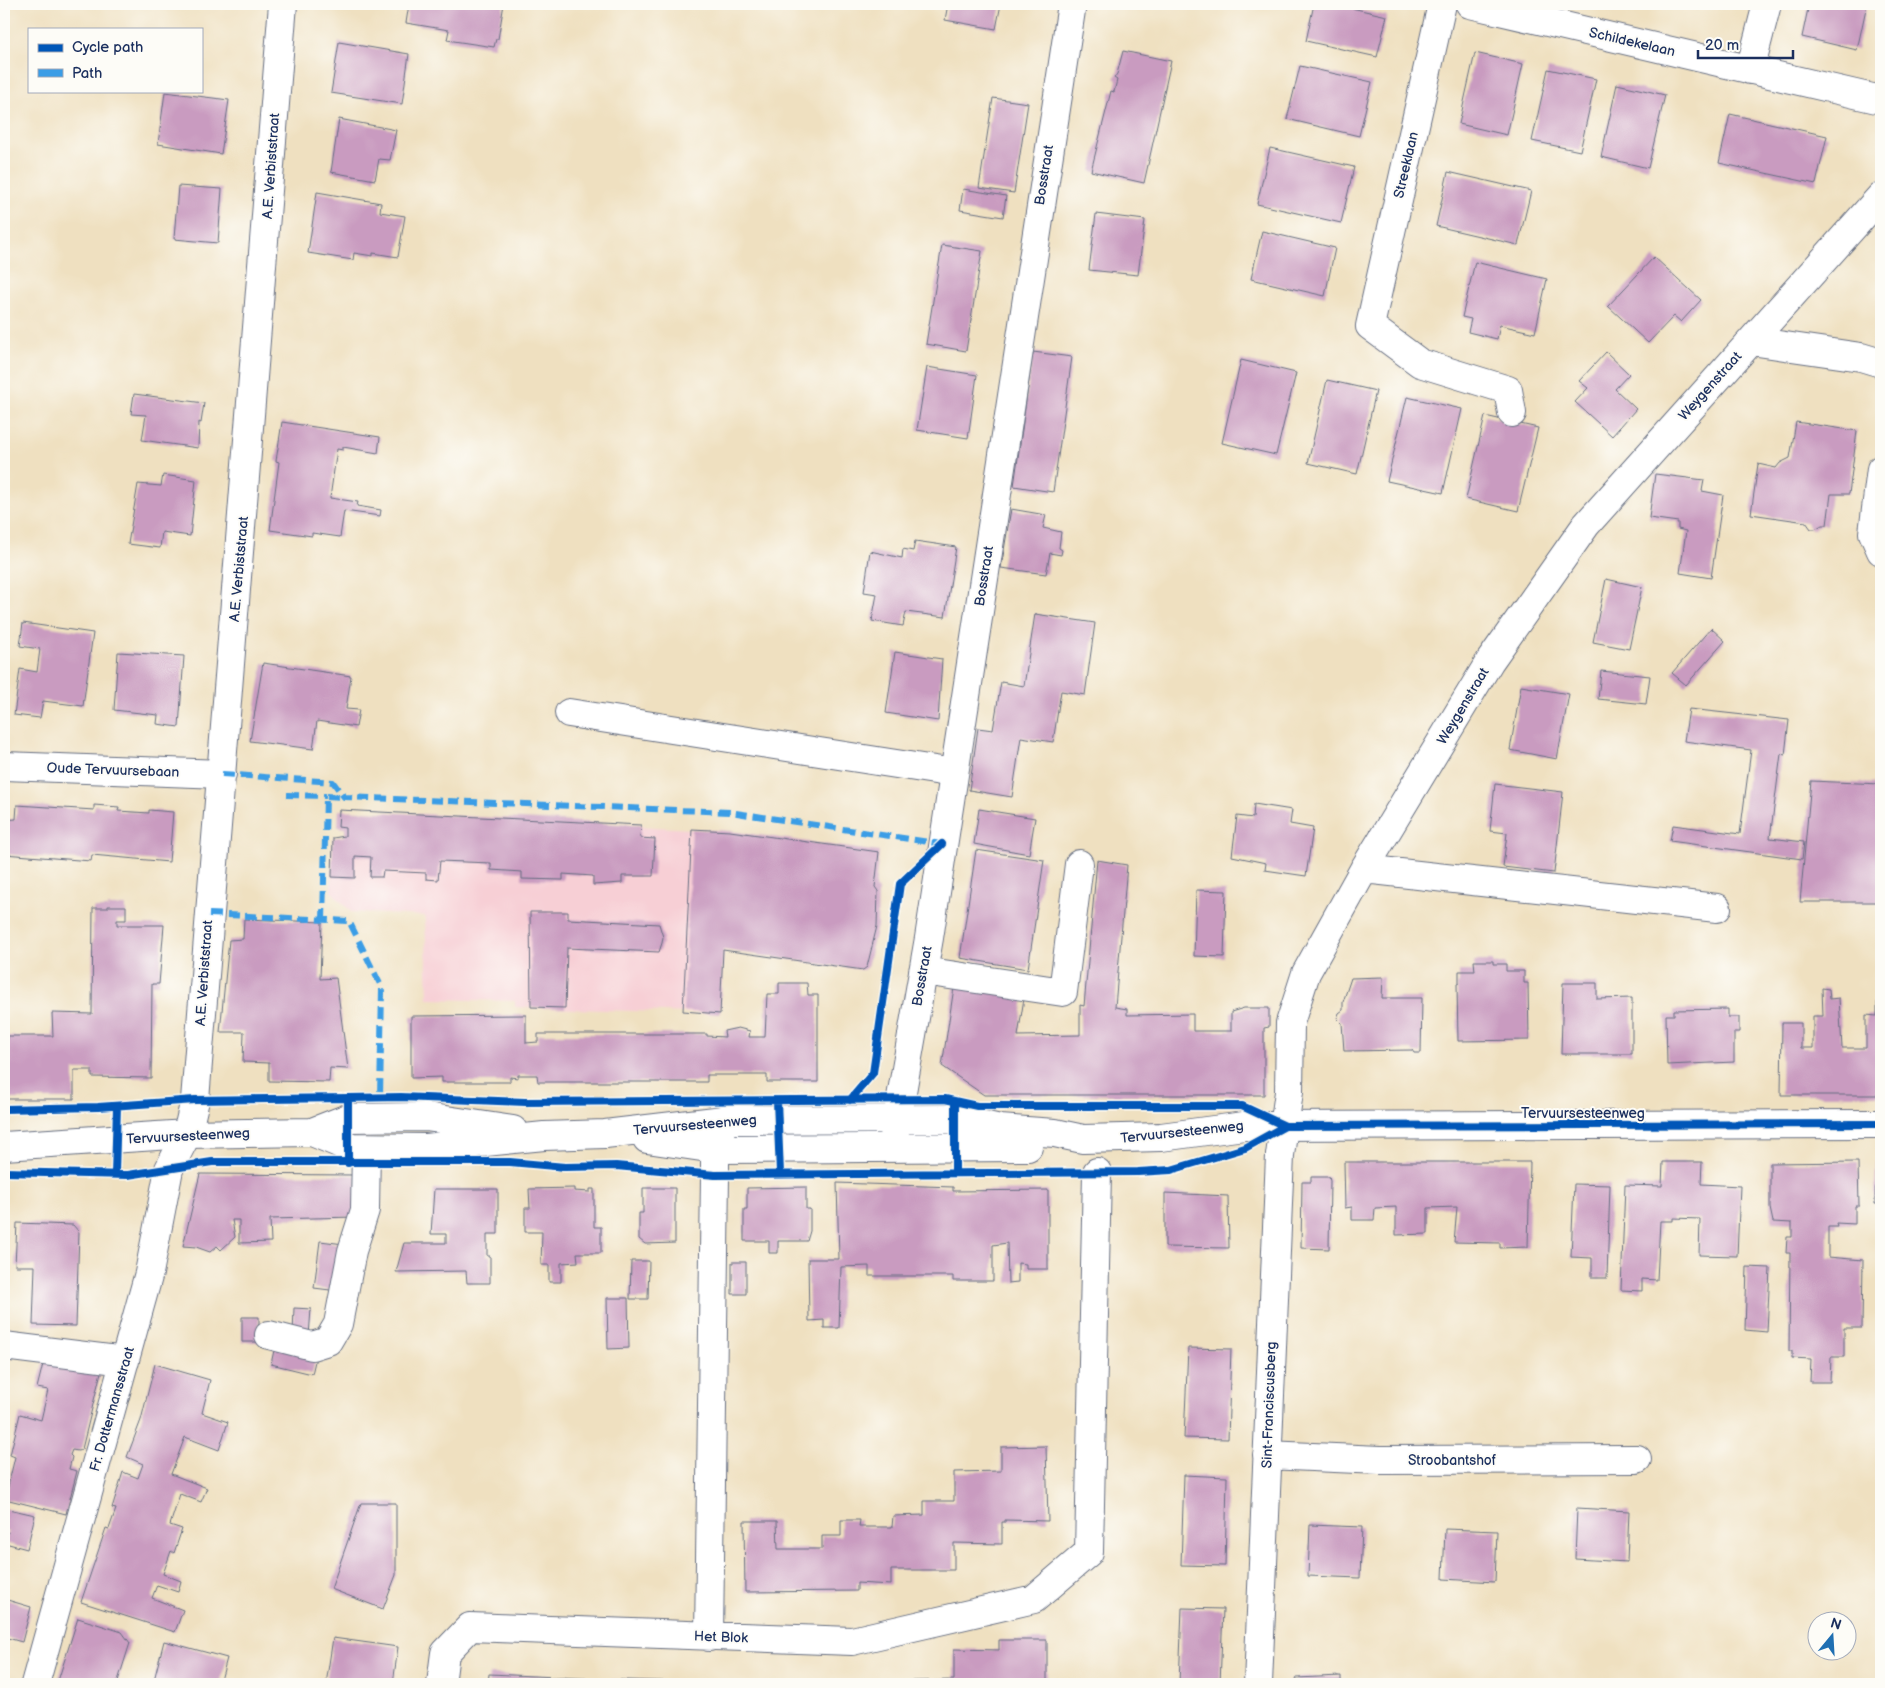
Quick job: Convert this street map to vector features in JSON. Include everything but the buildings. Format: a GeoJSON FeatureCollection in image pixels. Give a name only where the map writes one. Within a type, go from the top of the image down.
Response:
{"type":"FeatureCollection","features":[{"type":"Feature","properties":{"kind":"street","name":"A.E. Verbiststraat"},"geometry":{"type":"LineString","coordinates":[[187,1134],[195,1100],[283,4]]}},
{"type":"Feature","properties":{"kind":"street","name":"Bosstraat"},"geometry":{"type":"LineString","coordinates":[[892,1146],[923,970],[1072,4]]}},
{"type":"Feature","properties":{"kind":"street","name":"Streeklaan"},"geometry":{"type":"LineString","coordinates":[[1442,4],[1370,326],[1420,363],[1508,390],[1512,413]]}},
{"type":"Feature","properties":{"kind":"street","name":"Schildekelaan"},"geometry":{"type":"LineString","coordinates":[[1470,4],[1881,100]]}},
{"type":"Feature","properties":{"kind":"street"},"geometry":{"type":"LineString","coordinates":[[1750,70],[1767,4]]}},
{"type":"Feature","properties":{"kind":"street","name":"Weygenstraat"},"geometry":{"type":"LineString","coordinates":[[1285,1126],[1290,1081],[1290,1023],[1298,995],[1319,948],[1364,869],[1490,661],[1586,525],[1881,196]]}},
{"type":"Feature","properties":{"kind":"street","name":"Weygenstraat"},"geometry":{"type":"LineString","coordinates":[[1751,341],[1861,357],[1881,363]]}},
{"type":"Feature","properties":{"kind":"street"},"geometry":{"type":"LineString","coordinates":[[1881,469],[1873,532],[1881,551]]}},
{"type":"Feature","properties":{"kind":"street"},"geometry":{"type":"LineString","coordinates":[[569,713],[954,773]]}},
{"type":"Feature","properties":{"kind":"street","name":"Oude Tervuursebaan"},"geometry":{"type":"LineString","coordinates":[[4,766],[222,774]]}},
{"type":"Feature","properties":{"kind":"street"},"geometry":{"type":"LineString","coordinates":[[923,970],[1063,992],[1079,864]]}},
{"type":"Feature","properties":{"kind":"street"},"geometry":{"type":"LineString","coordinates":[[1364,869],[1717,908]]}},
{"type":"Feature","properties":{"kind":"street","name":"Tervuursesteenweg"},"geometry":{"type":"LineString","coordinates":[[4,1146],[187,1134],[312,1132],[348,1118],[426,1117],[457,1120],[544,1136]]}},
{"type":"Feature","properties":{"kind":"street","name":"Tervuursesteenweg"},"geometry":{"type":"LineString","coordinates":[[312,1132],[348,1147],[426,1148],[544,1136],[605,1134],[724,1120],[955,1119],[1000,1129],[1055,1134],[1083,1139],[1161,1137],[1226,1128],[1285,1126],[1881,1124]]}},
{"type":"Feature","properties":{"kind":"street"},"geometry":{"type":"LineString","coordinates":[[709,1637],[715,1149],[724,1120]]}},
{"type":"Feature","properties":{"kind":"street","name":"Sint-Franciscusberg"},"geometry":{"type":"LineString","coordinates":[[1258,1684],[1280,1155],[1285,1126]]}},
{"type":"Feature","properties":{"kind":"street","name":"Fr. Dottermansstraat"},"geometry":{"type":"LineString","coordinates":[[35,1684],[149,1273],[169,1169],[187,1134]]}},
{"type":"Feature","properties":{"kind":"street","name":"Tervuursesteenweg"},"geometry":{"type":"LineString","coordinates":[[605,1134],[715,1149],[1056,1146],[1083,1139]]}},
{"type":"Feature","properties":{"kind":"street"},"geometry":{"type":"LineString","coordinates":[[269,1335],[312,1346],[323,1345],[332,1336],[338,1324],[352,1251],[365,1210],[366,1148]]}},
{"type":"Feature","properties":{"kind":"street","name":"Het Blok"},"geometry":{"type":"LineString","coordinates":[[441,1684],[445,1653],[470,1627],[852,1641],[1034,1599],[1089,1552],[1097,1172]]}},
{"type":"Feature","properties":{"kind":"street"},"geometry":{"type":"LineString","coordinates":[[4,1346],[125,1361]]}},
{"type":"Feature","properties":{"kind":"street","name":"Stroobantshof"},"geometry":{"type":"LineString","coordinates":[[1267,1455],[1380,1460],[1637,1459]]}},
{"type":"Feature","properties":{"kind":"shaded area"},"geometry":{"type":"Polygon","coordinates":[[[339,810],[730,831],[720,1014],[515,1007],[515,1001],[428,999],[425,916],[351,912],[331,891],[333,838],[345,836],[345,828],[338,827],[339,810]]]}},
{"type":"Feature","properties":{"kind":"marked path"},"geometry":{"type":"LineString","coordinates":[[222,774],[333,782],[344,797],[730,812],[942,844]]}},
{"type":"Feature","properties":{"kind":"marked path"},"geometry":{"type":"LineString","coordinates":[[287,795],[326,796]]}},
{"type":"Feature","properties":{"kind":"marked path"},"geometry":{"type":"LineString","coordinates":[[323,921],[326,796],[344,797]]}},
{"type":"Feature","properties":{"kind":"marked path"},"geometry":{"type":"LineString","coordinates":[[209,914],[349,921],[382,988],[380,1098]]}},
{"type":"Feature","properties":{"kind":"cycle path"},"geometry":{"type":"LineString","coordinates":[[850,1100],[873,1073],[900,884],[942,844]]}},
{"type":"Feature","properties":{"kind":"cycle path"},"geometry":{"type":"LineString","coordinates":[[4,1109],[98,1107],[195,1100],[401,1097],[525,1102],[945,1099],[977,1106],[1242,1106],[1285,1126],[1881,1124]]}},
{"type":"Feature","properties":{"kind":"cycle path"},"geometry":{"type":"LineString","coordinates":[[348,1098],[348,1163]]}},
{"type":"Feature","properties":{"kind":"cycle path"},"geometry":{"type":"LineString","coordinates":[[777,1101],[780,1173]]}},
{"type":"Feature","properties":{"kind":"cycle path"},"geometry":{"type":"LineString","coordinates":[[955,1102],[955,1172]]}},
{"type":"Feature","properties":{"kind":"cycle path"},"geometry":{"type":"LineString","coordinates":[[115,1174],[117,1106]]}},
{"type":"Feature","properties":{"kind":"cycle path"},"geometry":{"type":"LineString","coordinates":[[4,1172],[128,1175],[212,1162],[510,1162],[565,1167],[616,1166],[715,1175],[1138,1172],[1171,1170],[1245,1148],[1285,1126]]}}]}
